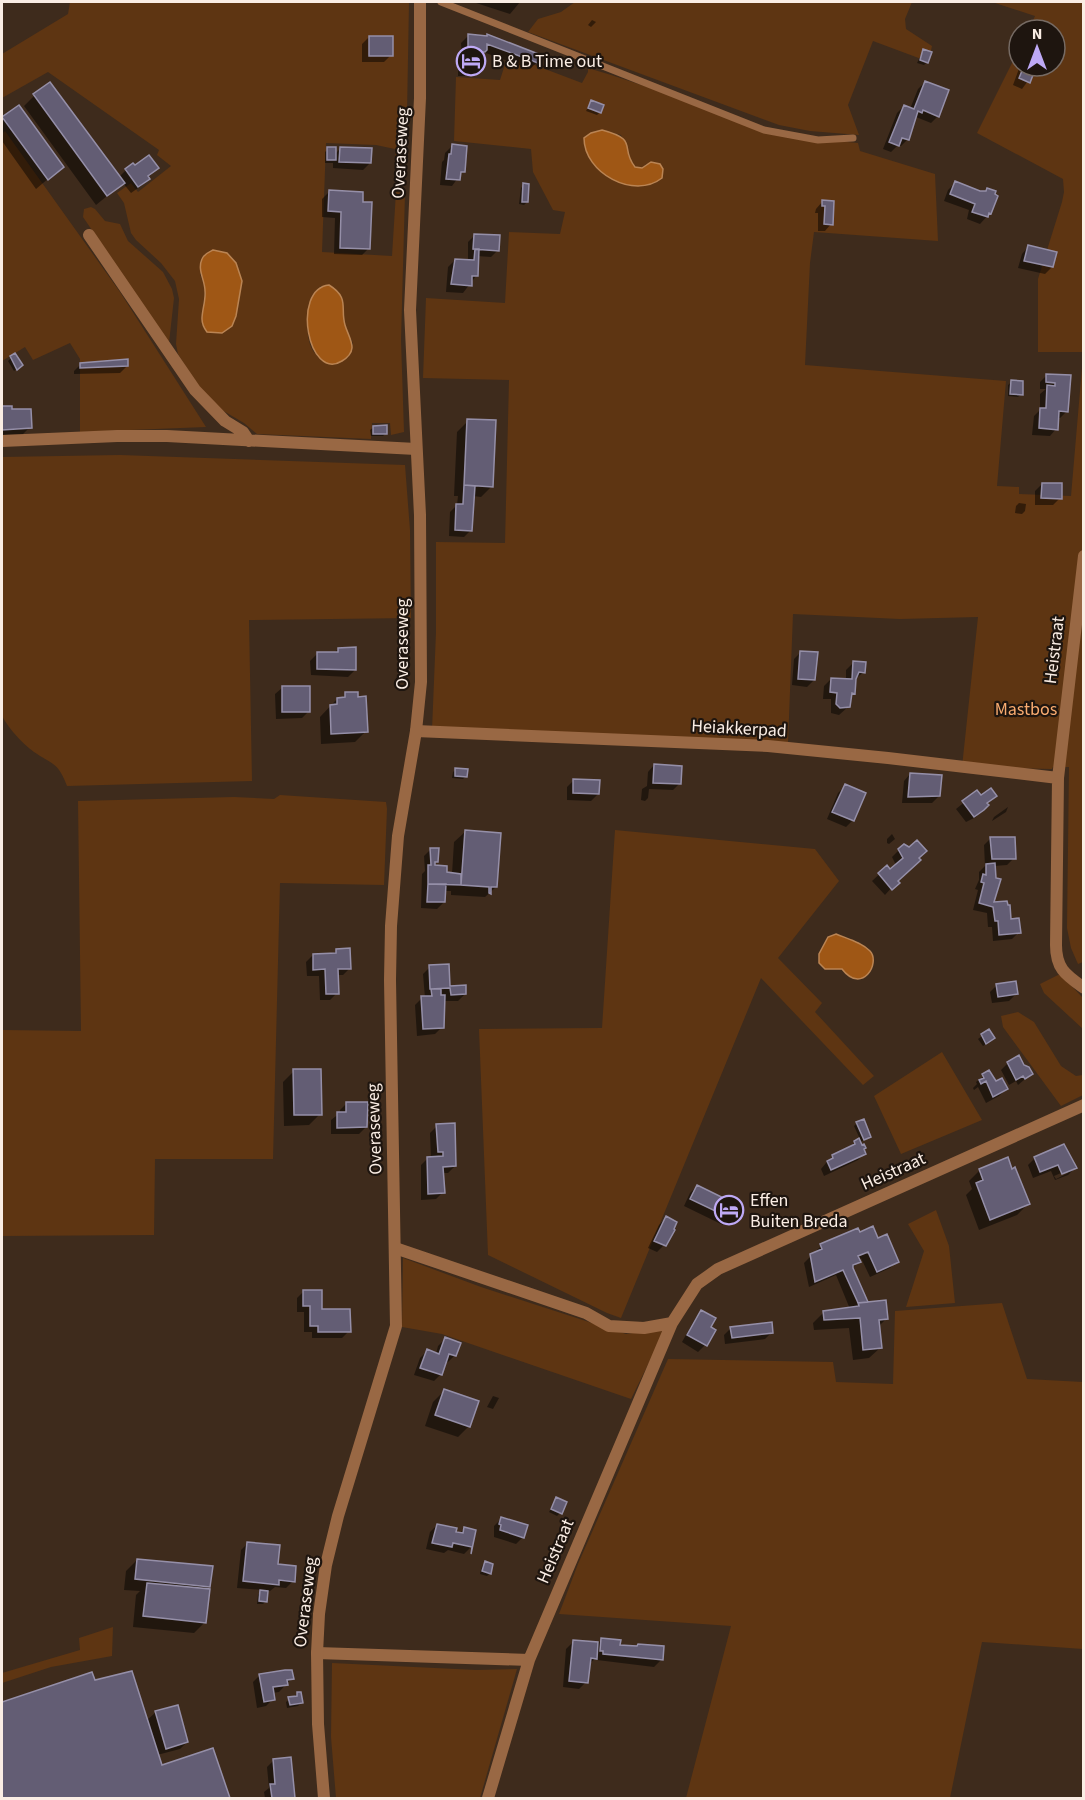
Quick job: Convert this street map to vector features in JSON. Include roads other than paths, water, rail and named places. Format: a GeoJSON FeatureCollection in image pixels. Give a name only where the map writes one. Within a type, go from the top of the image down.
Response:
{"type":"FeatureCollection","features":[{"type":"Feature","properties":{"kind":"street","name":"Overaseweg"},"geometry":{"type":"LineString","coordinates":[[324,1798],[318,1724],[319,1614],[331,1545],[396,1326],[390,1053],[391,926],[403,798],[416,731],[421,682],[420,515],[410,310],[420,98],[420,2]]}},
{"type":"Feature","properties":{"kind":"street"},"geometry":{"type":"LineString","coordinates":[[89,235],[195,390],[225,421],[243,432],[249,441]]}},
{"type":"Feature","properties":{"kind":"street"},"geometry":{"type":"LineString","coordinates":[[2,441],[117,436],[416,449]]}},
{"type":"Feature","properties":{"kind":"street","name":"Heistraat"},"geometry":{"type":"LineString","coordinates":[[1083,556],[1058,778],[1056,957],[1061,969],[1083,988]]}},
{"type":"Feature","properties":{"kind":"street","name":"Heiakkerpad"},"geometry":{"type":"LineString","coordinates":[[416,731],[768,746],[1058,778]]}},
{"type":"Feature","properties":{"kind":"street","name":"Heistraat"},"geometry":{"type":"LineString","coordinates":[[488,1798],[529,1660],[672,1323],[697,1284],[718,1269],[1083,1105]]}},
{"type":"Feature","properties":{"kind":"street"},"geometry":{"type":"LineString","coordinates":[[395,1248],[586,1314],[609,1326],[644,1328],[672,1323]]}},
{"type":"Feature","properties":{"kind":"street"},"geometry":{"type":"LineString","coordinates":[[317,1653],[529,1660]]}},
{"type":"Feature","properties":{"kind":"lane"},"geometry":{"type":"LineString","coordinates":[[441,2],[764,130],[818,140],[853,138]]}},
{"type":"Feature","properties":{"kind":"place","name":"B & B Time out"},"geometry":{"type":"Point","coordinates":[471,61]}},
{"type":"Feature","properties":{"kind":"place","name":"Effen Buiten Breda"},"geometry":{"type":"Point","coordinates":[729,1210]}},
{"type":"Feature","properties":{"kind":"park label","name":"Mastbos"},"geometry":{"type":"Point","coordinates":[1026,709]}}]}
